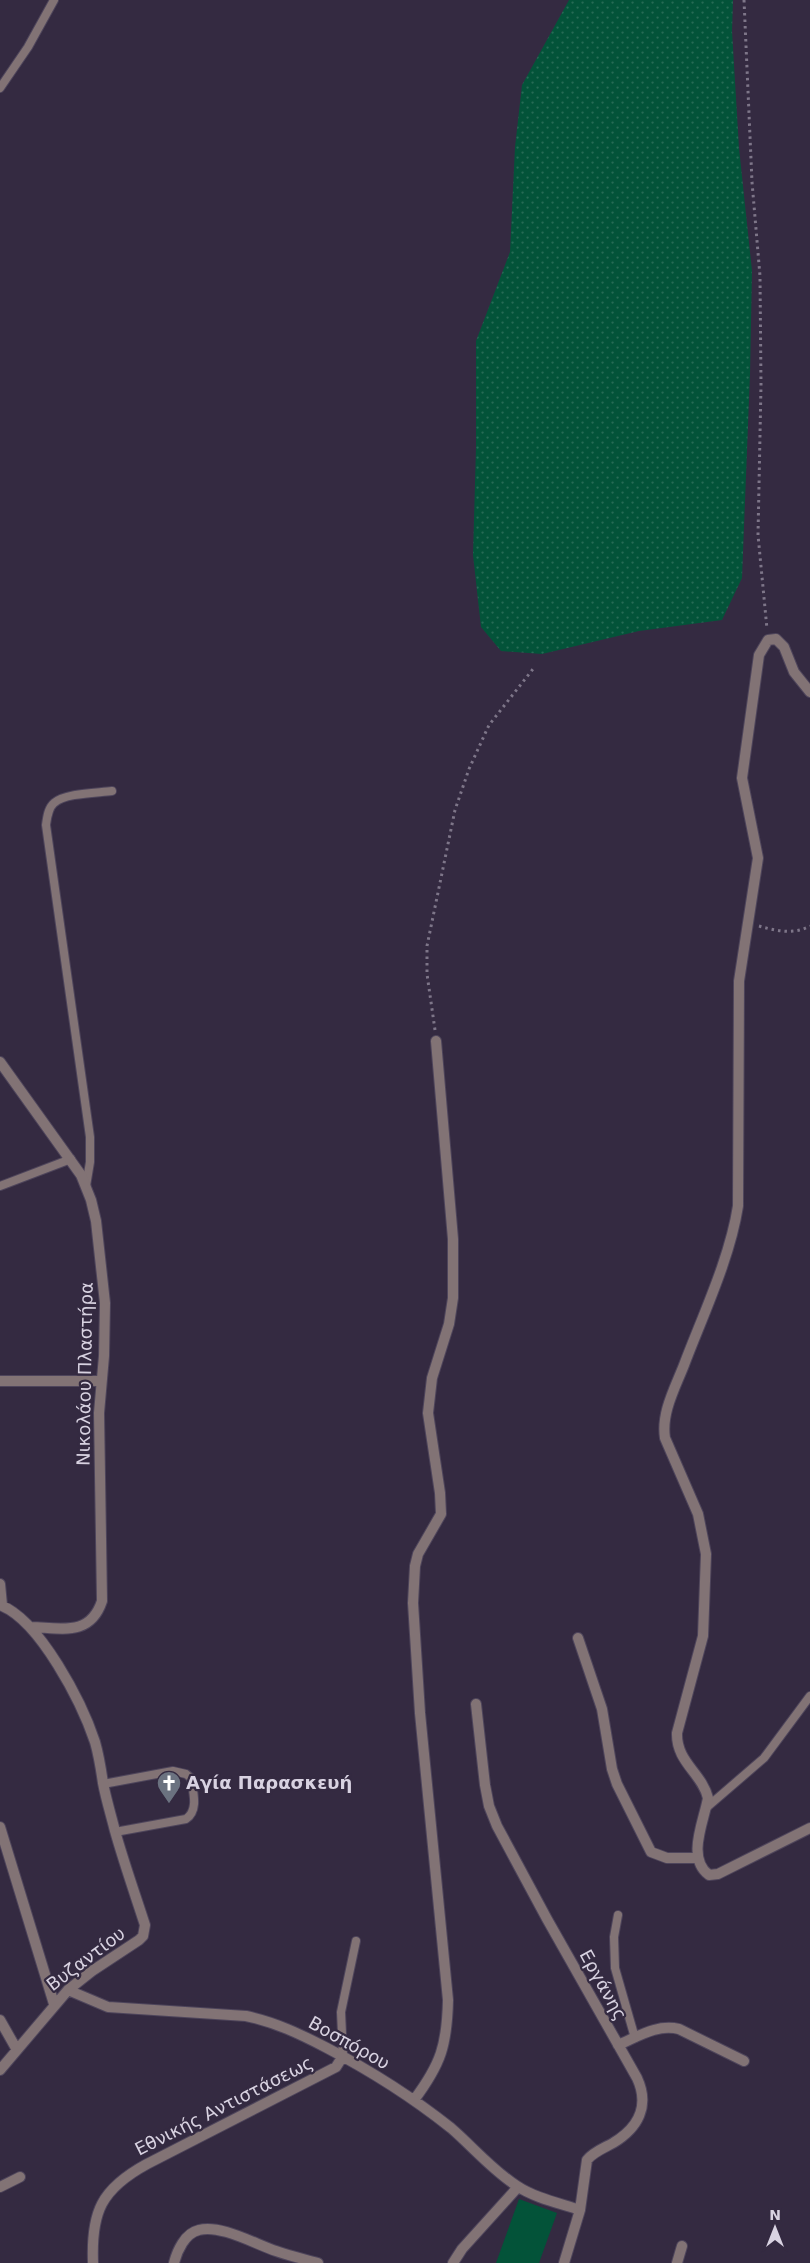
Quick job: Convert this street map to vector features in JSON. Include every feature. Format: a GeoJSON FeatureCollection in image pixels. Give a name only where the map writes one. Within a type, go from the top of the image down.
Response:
{"type":"FeatureCollection","features":[{"type":"Feature","properties":{"kind":"street"},"geometry":{"type":"LineString","coordinates":[[810,692],[794,672],[784,646],[776,639],[768,640],[759,655],[742,763],[744,795],[758,858],[739,981],[738,1206],[735,1224],[666,1415],[664,1428],[665,1438],[698,1514],[706,1554],[702,1636],[676,1742],[681,1755],[705,1790],[708,1798],[697,1858],[705,1872],[709,1875],[718,1874],[810,1828]]}},
{"type":"Feature","properties":{"kind":"street"},"geometry":{"type":"LineString","coordinates":[[414,2100],[434,2071],[441,2057],[446,2036],[448,2000],[420,1712],[413,1603],[415,1566],[418,1554],[441,1514],[441,1499],[428,1413],[432,1378],[449,1324],[453,1298],[453,1239],[436,1041]]}},
{"type":"Feature","properties":{"kind":"street","name":"Νικολάου Πλαστήρα"},"geometry":{"type":"LineString","coordinates":[[0,1062],[71,1159],[86,1186],[96,1220],[103,1273],[105,1330],[99,1413],[101,1604],[93,1618],[79,1628],[31,1627]]}},
{"type":"Feature","properties":{"kind":"street"},"geometry":{"type":"LineString","coordinates":[[0,1381],[101,1381]]}},
{"type":"Feature","properties":{"kind":"street"},"geometry":{"type":"LineString","coordinates":[[0,1584],[1,1605],[13,1610],[31,1627],[57,1663],[84,1714],[99,1757],[103,1784],[115,1832]]}},
{"type":"Feature","properties":{"kind":"street"},"geometry":{"type":"LineString","coordinates":[[578,1638],[602,1710],[612,1769],[617,1784],[651,1852],[667,1858],[697,1858]]}},
{"type":"Feature","properties":{"kind":"street","name":"Εργάνης"},"geometry":{"type":"LineString","coordinates":[[476,1704],[485,1785],[489,1806],[497,1826],[546,1919],[640,2085],[642,2097],[642,2113],[628,2132],[590,2155],[587,2160],[580,2210],[564,2263]]}},
{"type":"Feature","properties":{"kind":"street","name":"Βυζαντίου"},"geometry":{"type":"LineString","coordinates":[[0,2070],[54,2004],[68,1990],[92,1970],[139,1940],[144,1932],[145,1926],[115,1832]]}},
{"type":"Feature","properties":{"kind":"street"},"geometry":{"type":"LineString","coordinates":[[1,1833],[54,2004]]}},
{"type":"Feature","properties":{"kind":"street","name":"Βοσπόρου"},"geometry":{"type":"LineString","coordinates":[[68,1990],[108,2007],[209,2012],[265,2020],[292,2030],[371,2070],[450,2128],[499,2173],[518,2187],[547,2200],[580,2210]]}},
{"type":"Feature","properties":{"kind":"street"},"geometry":{"type":"LineString","coordinates":[[0,2020],[17,2050]]}},
{"type":"Feature","properties":{"kind":"street"},"geometry":{"type":"LineString","coordinates":[[618,2045],[652,2030],[669,2027],[679,2029],[744,2061]]}},
{"type":"Feature","properties":{"kind":"street","name":"Εθνικής Αντιστάσεως"},"geometry":{"type":"LineString","coordinates":[[93,2263],[92,2238],[97,2214],[105,2199],[121,2181],[147,2164],[336,2067],[343,2056]]}},
{"type":"Feature","properties":{"kind":"street"},"geometry":{"type":"LineString","coordinates":[[0,2187],[20,2177]]}},
{"type":"Feature","properties":{"kind":"street"},"geometry":{"type":"LineString","coordinates":[[453,2263],[462,2249],[518,2187]]}},
{"type":"Feature","properties":{"kind":"street"},"geometry":{"type":"LineString","coordinates":[[174,2263],[187,2238],[194,2232],[205,2229],[224,2231],[279,2252],[318,2263]]}},
{"type":"Feature","properties":{"kind":"street"},"geometry":{"type":"LineString","coordinates":[[677,2263],[682,2246]]}},
{"type":"Feature","properties":{"kind":"lane"},"geometry":{"type":"LineString","coordinates":[[0,88],[28,47],[54,0]]}},
{"type":"Feature","properties":{"kind":"lane"},"geometry":{"type":"LineString","coordinates":[[86,1186],[90,1162],[90,1137],[46,825],[48,812],[52,804],[62,798],[112,791]]}},
{"type":"Feature","properties":{"kind":"lane"},"geometry":{"type":"LineString","coordinates":[[0,1186],[71,1159]]}},
{"type":"Feature","properties":{"kind":"lane"},"geometry":{"type":"LineString","coordinates":[[706,1808],[764,1758],[810,1696]]}},
{"type":"Feature","properties":{"kind":"lane"},"geometry":{"type":"LineString","coordinates":[[103,1784],[174,1770],[191,1778],[194,1807],[191,1816],[186,1819],[115,1832]]}},
{"type":"Feature","properties":{"kind":"lane"},"geometry":{"type":"LineString","coordinates":[[618,1915],[614,1937],[615,1968],[635,2038]]}},
{"type":"Feature","properties":{"kind":"lane"},"geometry":{"type":"LineString","coordinates":[[343,2056],[340,2012],[356,1941]]}},
{"type":"Feature","properties":{"kind":"path"},"geometry":{"type":"LineString","coordinates":[[744,0],[752,182],[760,276],[761,385],[758,535],[768,640]]}},
{"type":"Feature","properties":{"kind":"path"},"geometry":{"type":"LineString","coordinates":[[436,1041],[426,974],[426,946],[455,810],[469,769],[489,725],[533,669]]}},
{"type":"Feature","properties":{"kind":"path"},"geometry":{"type":"LineString","coordinates":[[749,923],[790,932],[810,926]]}},
{"type":"Feature","properties":{"kind":"green space"},"geometry":{"type":"Polygon","coordinates":[[[569,0],[733,0],[732,31],[739,148],[752,271],[742,578],[722,620],[639,631],[542,654],[501,651],[481,627],[473,555],[476,341],[510,252],[515,147],[522,85],[569,0]]]}},
{"type":"Feature","properties":{"kind":"green space"},"geometry":{"type":"Polygon","coordinates":[[[519,2199],[557,2213],[539,2263],[496,2263],[519,2199]]]}},
{"type":"Feature","properties":{"kind":"place","name":"Αγία Παρασκευή"},"geometry":{"type":"Point","coordinates":[169,1804]}}]}
